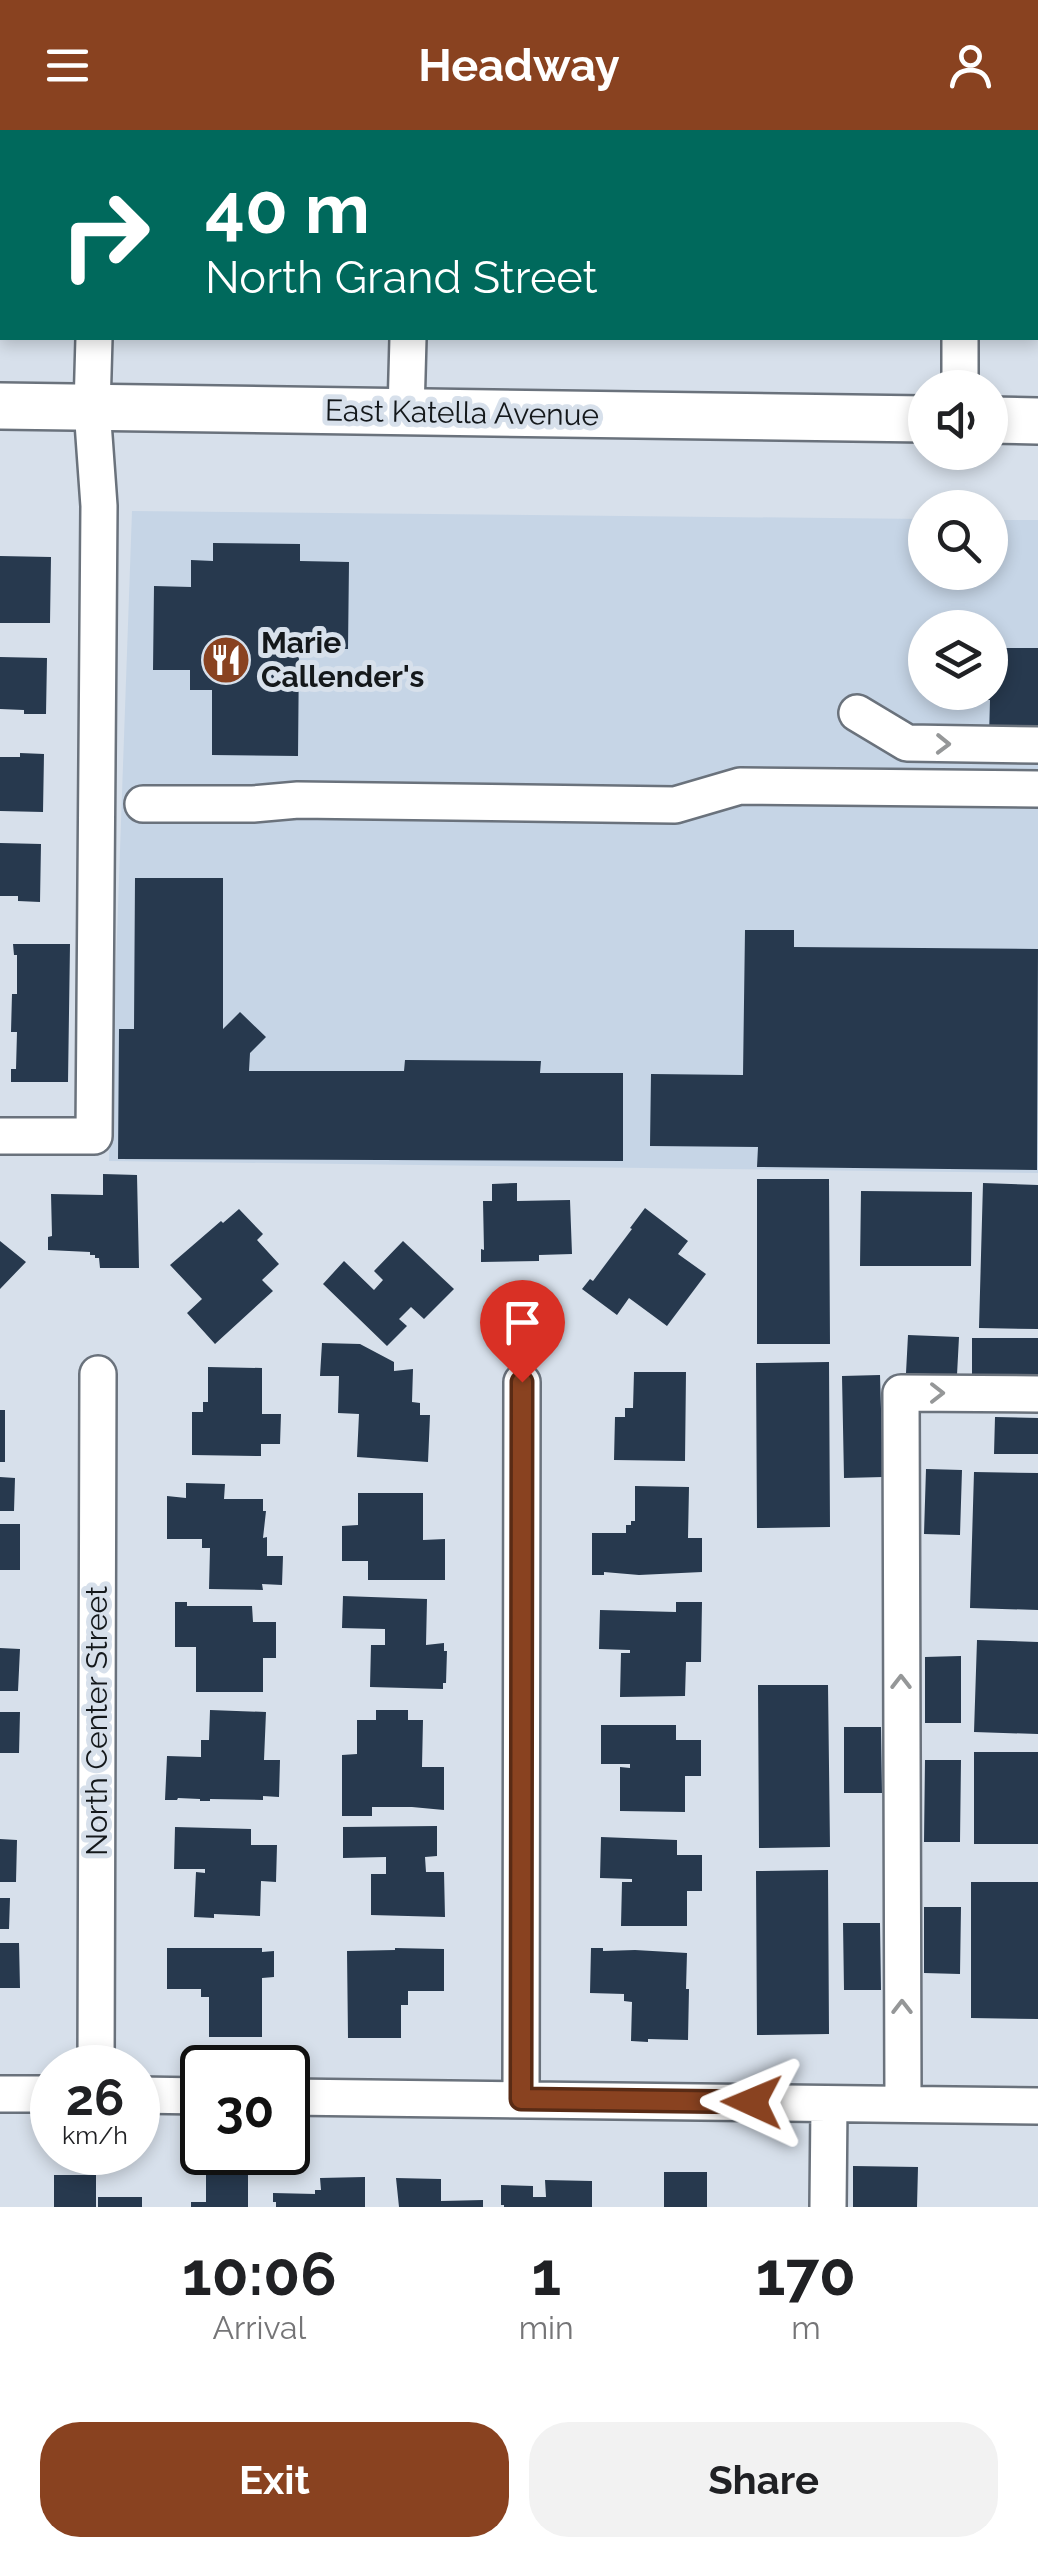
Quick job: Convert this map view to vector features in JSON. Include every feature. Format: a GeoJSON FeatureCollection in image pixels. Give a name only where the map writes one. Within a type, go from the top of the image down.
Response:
{"type":"FeatureCollection","features":[{"type":"Feature","properties":{"kind":"main road","name":"East Katella Avenue"},"geometry":{"type":"LineString","coordinates":[[0,406],[908,419]]}},
{"type":"Feature","properties":{"kind":"main road"},"geometry":{"type":"LineString","coordinates":[[1008,420],[1038,421]]}},
{"type":"Feature","properties":{"kind":"street"},"geometry":{"type":"LineString","coordinates":[[0,1136],[94,1136],[99,506],[92,408],[94,340]]}},
{"type":"Feature","properties":{"kind":"street"},"geometry":{"type":"LineString","coordinates":[[406,412],[408,340]]}},
{"type":"Feature","properties":{"kind":"street"},"geometry":{"type":"LineString","coordinates":[[960,340],[960,370]]}},
{"type":"Feature","properties":{"kind":"street"},"geometry":{"type":"LineString","coordinates":[[857,712],[908,743],[1038,745]]}},
{"type":"Feature","properties":{"kind":"street"},"geometry":{"type":"LineString","coordinates":[[142,804],[298,800],[675,805],[740,786],[1038,789]]}},
{"type":"Feature","properties":{"kind":"street","name":"North Center Street"},"geometry":{"type":"LineString","coordinates":[[96,2045],[98,1374]]}},
{"type":"Feature","properties":{"kind":"street"},"geometry":{"type":"LineString","coordinates":[[521,2099],[522,1382]]}},
{"type":"Feature","properties":{"kind":"street"},"geometry":{"type":"LineString","coordinates":[[902,2104],[901,1392],[1038,1394]]}},
{"type":"Feature","properties":{"kind":"street"},"geometry":{"type":"LineString","coordinates":[[0,2094],[30,2094]]}},
{"type":"Feature","properties":{"kind":"street"},"geometry":{"type":"LineString","coordinates":[[310,2096],[1038,2106]]}},
{"type":"Feature","properties":{"kind":"street"},"geometry":{"type":"LineString","coordinates":[[828,2104],[828,2207]]}},
{"type":"Feature","properties":{"kind":"shaded area"},"geometry":{"type":"Polygon","coordinates":[[[132,511],[908,519],[908,590],[1008,590],[1008,520],[1038,520],[1038,1173],[109,1161],[132,511]]]}},
{"type":"Feature","properties":{"kind":"building","name":"Marie Callender's"},"geometry":{"type":"Polygon","coordinates":[[[213,543],[300,544],[300,561],[349,562],[348,649],[299,649],[298,756],[212,755],[212,690],[190,690],[190,670],[153,670],[154,586],[191,587],[191,560],[213,561],[213,543]]]}},
{"type":"Feature","properties":{"kind":"building"},"geometry":{"type":"Polygon","coordinates":[[[0,556],[51,557],[50,623],[0,623],[0,556]]]}},
{"type":"Feature","properties":{"kind":"building"},"geometry":{"type":"Polygon","coordinates":[[[1008,648],[1038,648],[1038,730],[989,737],[990,710],[1008,710],[1008,648]]]}},
{"type":"Feature","properties":{"kind":"building"},"geometry":{"type":"Polygon","coordinates":[[[0,657],[47,658],[46,714],[0,709],[0,657]]]}},
{"type":"Feature","properties":{"kind":"building"},"geometry":{"type":"Polygon","coordinates":[[[20,753],[44,754],[43,812],[0,811],[0,757],[20,757],[20,753]]]}},
{"type":"Feature","properties":{"kind":"building"},"geometry":{"type":"Polygon","coordinates":[[[0,843],[41,844],[40,902],[0,896],[0,843]]]}},
{"type":"Feature","properties":{"kind":"building"},"geometry":{"type":"Polygon","coordinates":[[[135,878],[223,878],[223,1029],[240,1012],[266,1037],[250,1053],[249,1071],[404,1071],[405,1060],[541,1061],[540,1073],[623,1073],[623,1161],[118,1159],[119,1029],[134,1029],[135,878]]]}},
{"type":"Feature","properties":{"kind":"building"},"geometry":{"type":"Polygon","coordinates":[[[745,930],[794,930],[794,947],[1038,949],[1037,1170],[757,1167],[758,1147],[650,1146],[651,1074],[743,1075],[745,930]]]}},
{"type":"Feature","properties":{"kind":"building"},"geometry":{"type":"Polygon","coordinates":[[[13,944],[70,944],[68,1082],[11,1082],[11,1069],[16,1069],[17,1032],[11,1032],[12,994],[17,994],[17,955],[13,944]]]}},
{"type":"Feature","properties":{"kind":"building"},"geometry":{"type":"Polygon","coordinates":[[[103,1174],[137,1175],[139,1268],[100,1268],[99,1258],[90,1252],[48,1250],[48,1237],[52,1236],[51,1194],[103,1195],[103,1174]]]}},
{"type":"Feature","properties":{"kind":"building"},"geometry":{"type":"Polygon","coordinates":[[[757,1179],[829,1179],[830,1344],[757,1344],[757,1179]]]}},
{"type":"Feature","properties":{"kind":"building"},"geometry":{"type":"Polygon","coordinates":[[[517,1183],[517,1201],[570,1200],[572,1254],[539,1255],[539,1261],[481,1262],[483,1201],[492,1201],[492,1184],[517,1183]]]}},
{"type":"Feature","properties":{"kind":"building"},"geometry":{"type":"Polygon","coordinates":[[[983,1183],[1038,1185],[1038,1329],[979,1328],[983,1183]]]}},
{"type":"Feature","properties":{"kind":"building"},"geometry":{"type":"Polygon","coordinates":[[[861,1191],[972,1192],[971,1266],[860,1266],[861,1191]]]}},
{"type":"Feature","properties":{"kind":"building"},"geometry":{"type":"Polygon","coordinates":[[[645,1208],[688,1241],[678,1254],[706,1274],[667,1326],[629,1298],[617,1315],[582,1289],[590,1279],[593,1281],[645,1208]]]}},
{"type":"Feature","properties":{"kind":"building"},"geometry":{"type":"Polygon","coordinates":[[[239,1209],[263,1234],[257,1240],[279,1264],[262,1280],[273,1291],[215,1344],[187,1313],[202,1299],[170,1265],[239,1209]]]}},
{"type":"Feature","properties":{"kind":"building"},"geometry":{"type":"Polygon","coordinates":[[[0,1241],[26,1262],[0,1289],[0,1241]]]}},
{"type":"Feature","properties":{"kind":"building"},"geometry":{"type":"Polygon","coordinates":[[[403,1241],[454,1289],[424,1319],[411,1307],[399,1319],[407,1326],[387,1346],[323,1284],[344,1261],[374,1290],[383,1280],[374,1271],[403,1241]]]}},
{"type":"Feature","properties":{"kind":"building"},"geometry":{"type":"Polygon","coordinates":[[[908,1335],[959,1337],[957,1375],[906,1373],[908,1335]]]}},
{"type":"Feature","properties":{"kind":"building"},"geometry":{"type":"Polygon","coordinates":[[[972,1338],[1038,1338],[1038,1374],[972,1374],[972,1338]]]}},
{"type":"Feature","properties":{"kind":"building"},"geometry":{"type":"Polygon","coordinates":[[[322,1343],[360,1344],[394,1362],[394,1371],[413,1369],[412,1402],[420,1403],[420,1415],[430,1415],[428,1462],[357,1457],[359,1414],[338,1413],[339,1376],[320,1376],[322,1343]]]}},
{"type":"Feature","properties":{"kind":"building"},"geometry":{"type":"Polygon","coordinates":[[[829,1362],[830,1527],[757,1528],[756,1363],[829,1362]]]}},
{"type":"Feature","properties":{"kind":"building"},"geometry":{"type":"Polygon","coordinates":[[[208,1367],[262,1368],[262,1414],[281,1414],[280,1444],[261,1444],[261,1456],[192,1455],[192,1412],[203,1412],[203,1402],[208,1402],[208,1367]]]}},
{"type":"Feature","properties":{"kind":"building"},"geometry":{"type":"Polygon","coordinates":[[[634,1372],[686,1372],[685,1461],[614,1460],[615,1417],[625,1417],[625,1408],[633,1408],[634,1372]]]}},
{"type":"Feature","properties":{"kind":"building"},"geometry":{"type":"Polygon","coordinates":[[[880,1375],[883,1477],[844,1478],[842,1376],[880,1375]]]}},
{"type":"Feature","properties":{"kind":"building"},"geometry":{"type":"Polygon","coordinates":[[[0,1410],[5,1410],[5,1462],[0,1462],[0,1410]]]}},
{"type":"Feature","properties":{"kind":"building"},"geometry":{"type":"Polygon","coordinates":[[[995,1417],[1038,1418],[1038,1454],[994,1454],[995,1417]]]}},
{"type":"Feature","properties":{"kind":"building"},"geometry":{"type":"Polygon","coordinates":[[[926,1469],[962,1470],[960,1535],[924,1534],[926,1469]]]}},
{"type":"Feature","properties":{"kind":"building"},"geometry":{"type":"Polygon","coordinates":[[[974,1472],[1038,1473],[1038,1610],[970,1608],[974,1472]]]}},
{"type":"Feature","properties":{"kind":"building"},"geometry":{"type":"Polygon","coordinates":[[[0,1477],[15,1478],[14,1511],[0,1511],[0,1477]]]}},
{"type":"Feature","properties":{"kind":"building"},"geometry":{"type":"Polygon","coordinates":[[[186,1483],[225,1484],[224,1499],[263,1499],[263,1538],[267,1537],[267,1556],[283,1556],[282,1585],[262,1584],[263,1590],[209,1589],[210,1548],[202,1548],[202,1539],[167,1539],[167,1496],[186,1498],[186,1483]]]}},
{"type":"Feature","properties":{"kind":"building"},"geometry":{"type":"Polygon","coordinates":[[[635,1486],[689,1487],[688,1538],[702,1538],[702,1572],[592,1575],[592,1533],[626,1533],[626,1525],[635,1521],[635,1486]]]}},
{"type":"Feature","properties":{"kind":"building"},"geometry":{"type":"Polygon","coordinates":[[[358,1493],[423,1493],[423,1540],[445,1539],[445,1580],[368,1580],[368,1561],[342,1561],[342,1526],[358,1525],[358,1493]]]}},
{"type":"Feature","properties":{"kind":"building"},"geometry":{"type":"Polygon","coordinates":[[[0,1524],[20,1524],[20,1570],[0,1570],[0,1524]]]}},
{"type":"Feature","properties":{"kind":"building"},"geometry":{"type":"Polygon","coordinates":[[[343,1596],[427,1599],[426,1645],[444,1643],[447,1651],[443,1689],[370,1687],[371,1645],[385,1645],[385,1629],[342,1628],[343,1596]]]}},
{"type":"Feature","properties":{"kind":"building"},"geometry":{"type":"Polygon","coordinates":[[[175,1602],[187,1602],[187,1606],[252,1606],[253,1622],[276,1622],[276,1658],[263,1658],[263,1692],[196,1692],[196,1647],[175,1647],[175,1602]]]}},
{"type":"Feature","properties":{"kind":"building"},"geometry":{"type":"Polygon","coordinates":[[[676,1602],[702,1602],[701,1662],[686,1662],[685,1696],[620,1697],[621,1653],[630,1650],[599,1649],[600,1610],[676,1612],[676,1602]]]}},
{"type":"Feature","properties":{"kind":"building"},"geometry":{"type":"Polygon","coordinates":[[[977,1640],[1038,1642],[1038,1734],[974,1732],[977,1640]]]}},
{"type":"Feature","properties":{"kind":"building"},"geometry":{"type":"Polygon","coordinates":[[[0,1648],[20,1649],[18,1691],[0,1691],[0,1648]]]}},
{"type":"Feature","properties":{"kind":"building"},"geometry":{"type":"Polygon","coordinates":[[[961,1656],[961,1723],[925,1723],[925,1657],[961,1656]]]}},
{"type":"Feature","properties":{"kind":"building"},"geometry":{"type":"Polygon","coordinates":[[[758,1685],[828,1685],[830,1847],[759,1848],[758,1685]]]}},
{"type":"Feature","properties":{"kind":"building"},"geometry":{"type":"Polygon","coordinates":[[[210,1710],[266,1712],[264,1760],[280,1760],[279,1797],[165,1800],[167,1756],[201,1757],[201,1740],[209,1740],[210,1710]]]}},
{"type":"Feature","properties":{"kind":"building"},"geometry":{"type":"Polygon","coordinates":[[[376,1710],[408,1710],[408,1720],[423,1720],[422,1767],[444,1767],[444,1810],[372,1807],[372,1816],[342,1816],[342,1755],[357,1754],[357,1720],[376,1720],[376,1710]]]}},
{"type":"Feature","properties":{"kind":"building"},"geometry":{"type":"Polygon","coordinates":[[[0,1712],[20,1712],[19,1753],[0,1753],[0,1712]]]}},
{"type":"Feature","properties":{"kind":"building"},"geometry":{"type":"Polygon","coordinates":[[[601,1725],[676,1725],[676,1740],[701,1740],[701,1776],[685,1776],[685,1812],[620,1811],[620,1767],[630,1768],[630,1764],[601,1764],[601,1725]]]}},
{"type":"Feature","properties":{"kind":"building"},"geometry":{"type":"Polygon","coordinates":[[[844,1727],[881,1727],[882,1793],[844,1793],[844,1727]]]}},
{"type":"Feature","properties":{"kind":"building"},"geometry":{"type":"Polygon","coordinates":[[[974,1752],[1038,1752],[1038,1844],[974,1844],[974,1752]]]}},
{"type":"Feature","properties":{"kind":"building"},"geometry":{"type":"Polygon","coordinates":[[[925,1760],[961,1760],[960,1842],[924,1842],[925,1760]]]}},
{"type":"Feature","properties":{"kind":"building"},"geometry":{"type":"Polygon","coordinates":[[[437,1826],[437,1856],[425,1857],[426,1872],[444,1872],[445,1917],[371,1915],[371,1874],[386,1874],[386,1857],[343,1858],[343,1827],[437,1826]]]}},
{"type":"Feature","properties":{"kind":"building"},"geometry":{"type":"Polygon","coordinates":[[[175,1827],[251,1829],[251,1845],[277,1845],[276,1882],[261,1881],[260,1916],[194,1917],[196,1872],[205,1873],[205,1869],[174,1869],[175,1827]]]}},
{"type":"Feature","properties":{"kind":"building"},"geometry":{"type":"Polygon","coordinates":[[[601,1837],[677,1840],[677,1855],[702,1855],[702,1891],[687,1891],[687,1926],[621,1926],[622,1882],[632,1879],[600,1878],[601,1837]]]}},
{"type":"Feature","properties":{"kind":"building"},"geometry":{"type":"Polygon","coordinates":[[[0,1839],[17,1840],[16,1882],[0,1882],[0,1839]]]}},
{"type":"Feature","properties":{"kind":"building"},"geometry":{"type":"Polygon","coordinates":[[[828,1870],[829,2034],[757,2035],[756,1871],[828,1870]]]}},
{"type":"Feature","properties":{"kind":"building"},"geometry":{"type":"Polygon","coordinates":[[[971,1882],[1038,1882],[1038,2019],[971,2018],[971,1882]]]}},
{"type":"Feature","properties":{"kind":"building"},"geometry":{"type":"Polygon","coordinates":[[[0,1898],[10,1898],[9,1929],[0,1929],[0,1898]]]}},
{"type":"Feature","properties":{"kind":"building"},"geometry":{"type":"Polygon","coordinates":[[[924,1907],[961,1907],[960,1974],[924,1973],[924,1907]]]}},
{"type":"Feature","properties":{"kind":"building"},"geometry":{"type":"Polygon","coordinates":[[[843,1923],[880,1923],[881,1990],[844,1990],[843,1923]]]}},
{"type":"Feature","properties":{"kind":"building"},"geometry":{"type":"Polygon","coordinates":[[[0,1943],[19,1943],[20,1988],[0,1988],[0,1943]]]}},
{"type":"Feature","properties":{"kind":"building"},"geometry":{"type":"Polygon","coordinates":[[[167,1948],[274,1951],[274,1977],[262,1978],[262,2037],[209,2037],[209,1997],[201,1997],[201,1989],[167,1989],[167,1948]]]}},
{"type":"Feature","properties":{"kind":"building"},"geometry":{"type":"Polygon","coordinates":[[[591,1948],[687,1953],[688,2040],[631,2041],[632,2002],[624,2001],[624,1994],[590,1993],[591,1948]]]}},
{"type":"Feature","properties":{"kind":"building"},"geometry":{"type":"Polygon","coordinates":[[[444,1949],[444,1991],[408,1991],[408,2005],[401,2005],[401,2038],[348,2038],[347,1951],[444,1949]]]}},
{"type":"Feature","properties":{"kind":"building"},"geometry":{"type":"Polygon","coordinates":[[[853,2166],[918,2167],[917,2207],[853,2207],[853,2166]]]}},
{"type":"Feature","properties":{"kind":"building"},"geometry":{"type":"Polygon","coordinates":[[[664,2172],[707,2172],[707,2207],[664,2207],[664,2172]]]}},
{"type":"Feature","properties":{"kind":"building"},"geometry":{"type":"Polygon","coordinates":[[[54,2175],[96,2175],[96,2207],[54,2207],[54,2175]]]}},
{"type":"Feature","properties":{"kind":"building"},"geometry":{"type":"Polygon","coordinates":[[[206,2175],[248,2175],[248,2207],[191,2207],[191,2202],[206,2202],[206,2175]]]}},
{"type":"Feature","properties":{"kind":"building"},"geometry":{"type":"Polygon","coordinates":[[[365,2177],[365,2207],[276,2207],[273,2202],[273,2193],[315,2194],[315,2190],[321,2190],[320,2178],[365,2177]]]}},
{"type":"Feature","properties":{"kind":"building"},"geometry":{"type":"Polygon","coordinates":[[[396,2178],[441,2179],[441,2201],[483,2200],[483,2207],[399,2207],[396,2178]]]}},
{"type":"Feature","properties":{"kind":"building"},"geometry":{"type":"Polygon","coordinates":[[[545,2180],[592,2181],[592,2207],[501,2205],[501,2185],[533,2186],[533,2197],[546,2197],[545,2180]]]}},
{"type":"Feature","properties":{"kind":"building"},"geometry":{"type":"Polygon","coordinates":[[[98,2197],[142,2197],[142,2207],[98,2207],[98,2197]]]}},
{"type":"Feature","properties":{"kind":"place","name":"Marie Callender's"},"geometry":{"type":"Point","coordinates":[226,660]}},
{"type":"Feature","properties":{"kind":"route"},"geometry":{"type":"LineString","coordinates":[[522,1382],[521,2099],[752,2102]]}}]}
